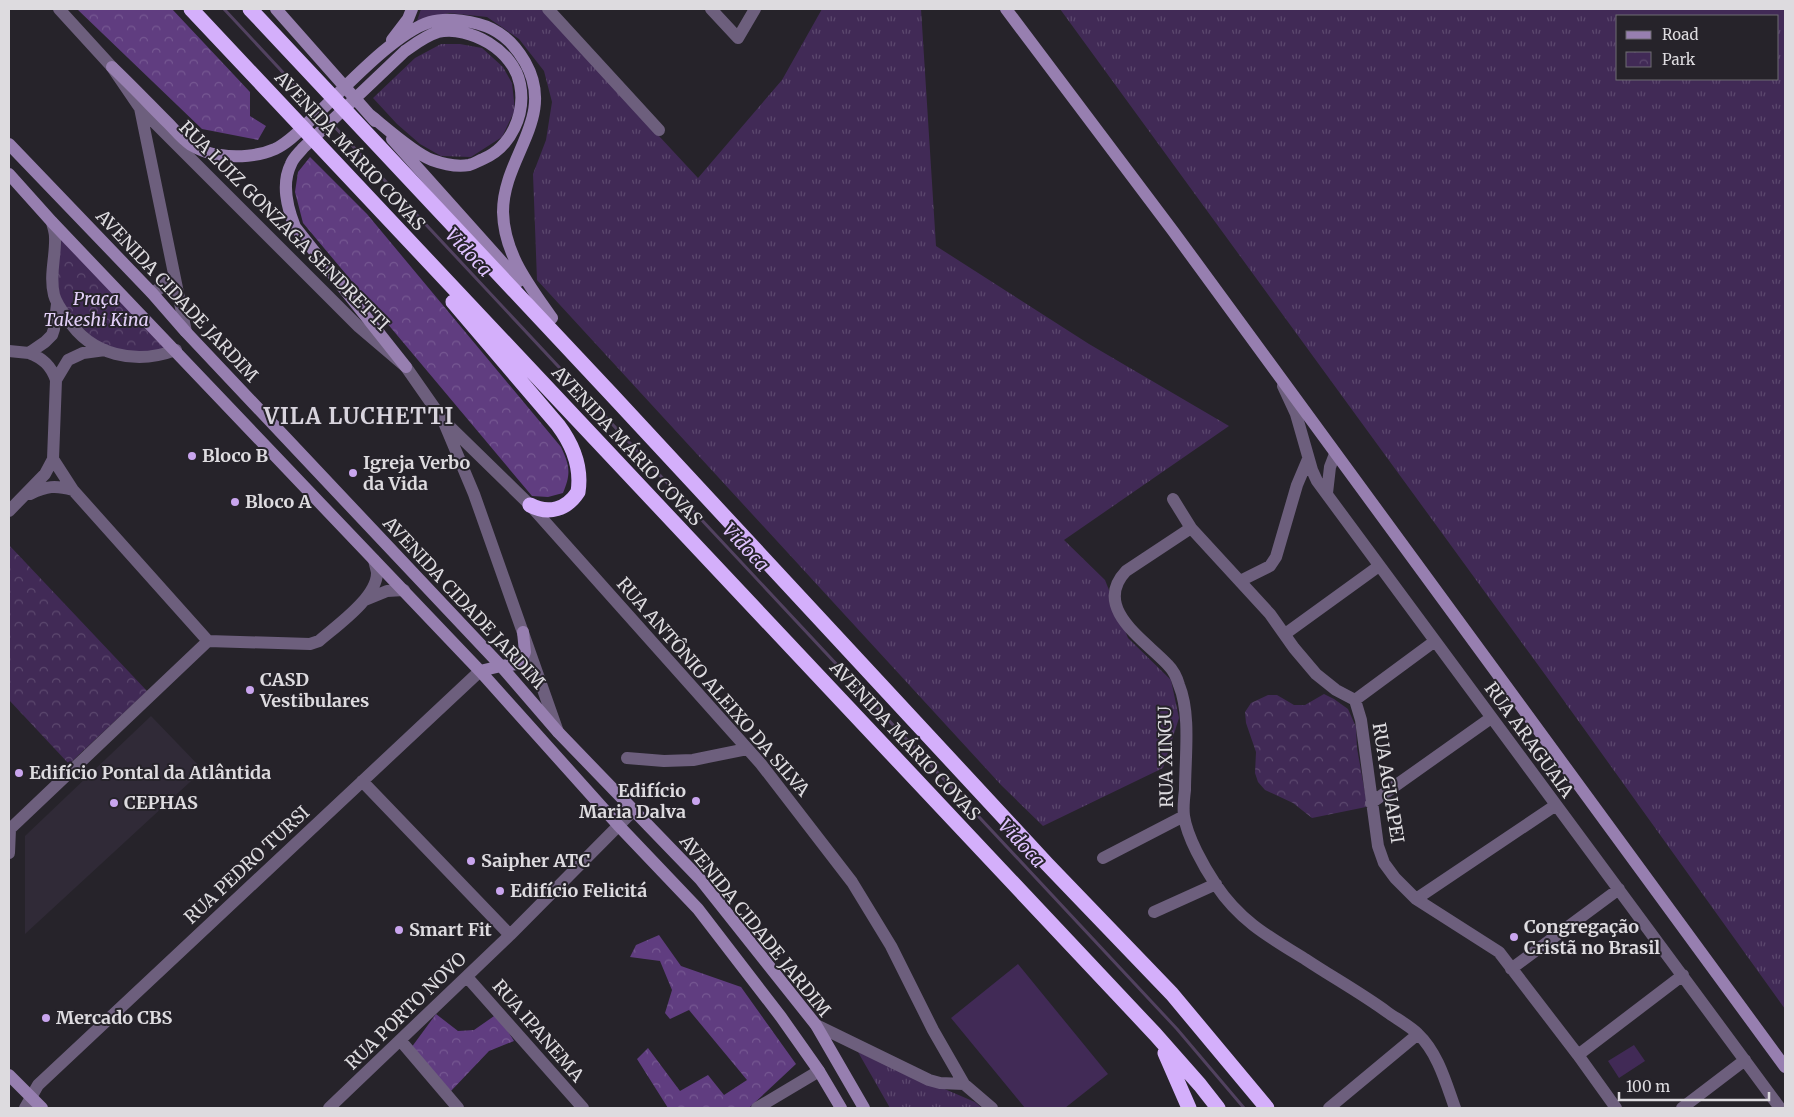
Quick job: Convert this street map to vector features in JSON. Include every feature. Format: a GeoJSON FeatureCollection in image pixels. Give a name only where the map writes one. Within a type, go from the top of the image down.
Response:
{"type":"FeatureCollection","features":[{"type":"Feature","properties":{"kind":"highway","name":"AVENIDA MÁRIO COVAS"},"geometry":{"type":"LineString","coordinates":[[191,9],[1156,1034],[1218,1108]]}},
{"type":"Feature","properties":{"kind":"highway","name":"AVENIDA MÁRIO COVAS"},"geometry":{"type":"LineString","coordinates":[[250,9],[612,395],[1047,864],[1172,994],[1267,1108]]}},
{"type":"Feature","properties":{"kind":"highway"},"geometry":{"type":"LineString","coordinates":[[416,250],[449,298],[558,425],[571,446],[579,471],[578,492],[567,505],[556,510],[546,510],[530,505]]}},
{"type":"Feature","properties":{"kind":"highway"},"geometry":{"type":"LineString","coordinates":[[552,318],[612,395]]}},
{"type":"Feature","properties":{"kind":"highway"},"geometry":{"type":"LineString","coordinates":[[1156,1034],[1168,1057],[1189,1108]]}},
{"type":"Feature","properties":{"kind":"main road"},"geometry":{"type":"LineString","coordinates":[[276,9],[552,318]]}},
{"type":"Feature","properties":{"kind":"main road"},"geometry":{"type":"LineString","coordinates":[[382,54],[408,19],[412,9]]}},
{"type":"Feature","properties":{"kind":"main road"},"geometry":{"type":"LineString","coordinates":[[1006,9],[1169,225],[1785,1067]]}},
{"type":"Feature","properties":{"kind":"main road"},"geometry":{"type":"LineString","coordinates":[[112,67],[190,145],[213,154],[234,158],[274,149],[294,136],[382,54],[410,32],[431,22],[455,20],[476,22],[492,29],[506,38],[521,54],[530,70],[534,83],[536,96],[532,124],[507,181],[503,214],[506,233],[516,264],[552,318]]}},
{"type":"Feature","properties":{"kind":"main road"},"geometry":{"type":"LineString","coordinates":[[370,115],[430,159],[454,165],[470,165],[492,155],[506,142],[517,124],[522,102],[520,82],[511,64],[495,46],[477,36],[457,31],[438,32],[421,40],[405,51],[310,141],[291,163],[286,188],[290,214],[295,227],[406,367]]}},
{"type":"Feature","properties":{"kind":"main road","name":"AVENIDA CIDADE JARDIM"},"geometry":{"type":"LineString","coordinates":[[9,144],[152,293],[186,332],[501,666],[558,732],[700,879],[816,1025],[864,1108]]}},
{"type":"Feature","properties":{"kind":"main road","name":"AVENIDA CIDADE JARDIM"},"geometry":{"type":"LineString","coordinates":[[9,174],[52,222],[480,671],[618,825],[698,909],[781,1017],[841,1108]]}},
{"type":"Feature","properties":{"kind":"main road"},"geometry":{"type":"LineString","coordinates":[[480,671],[521,662],[524,652],[523,632]]}},
{"type":"Feature","properties":{"kind":"main road"},"geometry":{"type":"LineString","coordinates":[[9,1075],[14,1086],[28,1102],[42,1108]]}},
{"type":"Feature","properties":{"kind":"street"},"geometry":{"type":"LineString","coordinates":[[59,9],[112,67],[140,108],[186,332]]}},
{"type":"Feature","properties":{"kind":"street"},"geometry":{"type":"LineString","coordinates":[[548,9],[659,130]]}},
{"type":"Feature","properties":{"kind":"street"},"geometry":{"type":"LineString","coordinates":[[711,9],[738,38],[755,9]]}},
{"type":"Feature","properties":{"kind":"street","name":"RUA LUIZ GONZAGA SENDRETTI"},"geometry":{"type":"LineString","coordinates":[[140,108],[359,327],[406,367],[443,420]]}},
{"type":"Feature","properties":{"kind":"street"},"geometry":{"type":"LineString","coordinates":[[52,222],[55,236],[52,280],[54,294],[69,322],[79,334],[105,350],[119,355],[148,358],[161,356],[176,350]]}},
{"type":"Feature","properties":{"kind":"street"},"geometry":{"type":"LineString","coordinates":[[152,293],[162,287],[174,275]]}},
{"type":"Feature","properties":{"kind":"street"},"geometry":{"type":"LineString","coordinates":[[29,353],[46,342],[52,335],[58,304]]}},
{"type":"Feature","properties":{"kind":"street"},"geometry":{"type":"LineString","coordinates":[[56,380],[68,360],[76,355],[105,350]]}},
{"type":"Feature","properties":{"kind":"street"},"geometry":{"type":"LineString","coordinates":[[9,351],[29,353],[39,357],[52,369],[56,380],[53,459],[46,474],[9,511]]}},
{"type":"Feature","properties":{"kind":"street","name":"RUA ARAGUAIA"},"geometry":{"type":"LineString","coordinates":[[1279,377],[1296,414],[1308,458],[1317,481],[1780,1108]]}},
{"type":"Feature","properties":{"kind":"street"},"geometry":{"type":"LineString","coordinates":[[443,420],[474,494],[558,732]]}},
{"type":"Feature","properties":{"kind":"street","name":"RUA ANTÔNIO ALEIXO DA SILVA"},"geometry":{"type":"LineString","coordinates":[[443,420],[530,505],[761,764],[852,882],[891,946],[964,1084]]}},
{"type":"Feature","properties":{"kind":"street"},"geometry":{"type":"LineString","coordinates":[[1327,493],[1330,467],[1335,454]]}},
{"type":"Feature","properties":{"kind":"street"},"geometry":{"type":"LineString","coordinates":[[1240,581],[1270,566],[1276,557],[1297,485],[1308,458]]}},
{"type":"Feature","properties":{"kind":"street"},"geometry":{"type":"LineString","coordinates":[[53,459],[73,490],[208,641]]}},
{"type":"Feature","properties":{"kind":"street"},"geometry":{"type":"LineString","coordinates":[[21,499],[48,486],[60,486],[73,490]]}},
{"type":"Feature","properties":{"kind":"street"},"geometry":{"type":"LineString","coordinates":[[1173,499],[1192,528],[1270,614],[1294,648],[1316,674],[1336,690],[1355,700],[1435,641]]}},
{"type":"Feature","properties":{"kind":"street","name":"RUA XINGU"},"geometry":{"type":"LineString","coordinates":[[1192,528],[1126,571],[1117,584],[1114,599],[1117,608],[1132,632],[1169,666],[1180,685],[1186,716],[1184,816],[1190,836],[1216,884],[1232,906],[1254,928],[1369,999],[1418,1034],[1432,1052],[1440,1067],[1454,1108]]}},
{"type":"Feature","properties":{"kind":"street"},"geometry":{"type":"LineString","coordinates":[[9,853],[9,828],[208,641],[310,644],[320,641],[364,600],[375,582],[377,573],[374,560]]}},
{"type":"Feature","properties":{"kind":"street"},"geometry":{"type":"LineString","coordinates":[[1285,634],[1379,566]]}},
{"type":"Feature","properties":{"kind":"street"},"geometry":{"type":"LineString","coordinates":[[364,600],[386,591],[404,590]]}},
{"type":"Feature","properties":{"kind":"street","name":"RUA PEDRO TURSI"},"geometry":{"type":"LineString","coordinates":[[28,1102],[38,1085],[480,671]]}},
{"type":"Feature","properties":{"kind":"street","name":"RUA AGUAPEI"},"geometry":{"type":"LineString","coordinates":[[1355,700],[1361,720],[1378,846],[1384,863],[1395,878],[1416,898],[1499,952],[1616,1108]]}},
{"type":"Feature","properties":{"kind":"street"},"geometry":{"type":"LineString","coordinates":[[1371,803],[1491,718]]}},
{"type":"Feature","properties":{"kind":"street"},"geometry":{"type":"LineString","coordinates":[[627,758],[664,761],[693,760],[747,749]]}},
{"type":"Feature","properties":{"kind":"street"},"geometry":{"type":"LineString","coordinates":[[362,781],[510,935]]}},
{"type":"Feature","properties":{"kind":"street"},"geometry":{"type":"LineString","coordinates":[[1416,898],[1556,805]]}},
{"type":"Feature","properties":{"kind":"street","name":"RUA PORTO NOVO"},"geometry":{"type":"LineString","coordinates":[[334,1106],[634,811]]}},
{"type":"Feature","properties":{"kind":"street"},"geometry":{"type":"LineString","coordinates":[[1103,858],[1184,816]]}},
{"type":"Feature","properties":{"kind":"street"},"geometry":{"type":"LineString","coordinates":[[1154,912],[1216,884]]}},
{"type":"Feature","properties":{"kind":"street"},"geometry":{"type":"LineString","coordinates":[[1511,968],[1619,889]]}},
{"type":"Feature","properties":{"kind":"street"},"geometry":{"type":"LineString","coordinates":[[1578,1055],[1683,975]]}},
{"type":"Feature","properties":{"kind":"street","name":"RUA IPANEMA"},"geometry":{"type":"LineString","coordinates":[[467,977],[583,1108]]}},
{"type":"Feature","properties":{"kind":"street"},"geometry":{"type":"LineString","coordinates":[[816,1025],[929,1080],[940,1083],[964,1084],[992,1108]]}},
{"type":"Feature","properties":{"kind":"street"},"geometry":{"type":"LineString","coordinates":[[1330,1108],[1418,1034]]}},
{"type":"Feature","properties":{"kind":"street"},"geometry":{"type":"LineString","coordinates":[[400,1040],[458,1108]]}},
{"type":"Feature","properties":{"kind":"street"},"geometry":{"type":"LineString","coordinates":[[1682,1108],[1744,1060]]}},
{"type":"Feature","properties":{"kind":"street"},"geometry":{"type":"LineString","coordinates":[[757,1108],[819,1072]]}},
{"type":"Feature","properties":{"kind":"street"},"geometry":{"type":"LineString","coordinates":[[14,1086],[38,1085]]}},
{"type":"Feature","properties":{"kind":"shaded area","name":"CEPHAS"},"geometry":{"type":"Polygon","coordinates":[[[151,716],[203,770],[25,934],[25,836],[151,716]]]}},
{"type":"Feature","properties":{"kind":"green space"},"geometry":{"type":"Polygon","coordinates":[[[77,9],[172,9],[250,92],[250,116],[266,126],[258,140],[202,129],[77,9]]]}},
{"type":"Feature","properties":{"kind":"green space"},"geometry":{"type":"Polygon","coordinates":[[[421,9],[541,9],[698,178],[782,80],[822,9],[921,9],[936,246],[1089,344],[1229,426],[1064,540],[1105,580],[1128,638],[1171,680],[1179,718],[1163,768],[1043,826],[1002,786],[537,280],[533,174],[546,140],[552,102],[544,71],[519,39],[487,17],[449,13],[417,21],[421,9]]]}},
{"type":"Feature","properties":{"kind":"green space"},"geometry":{"type":"Polygon","coordinates":[[[1060,9],[1785,9],[1785,1009],[1549,680],[1060,9]]]}},
{"type":"Feature","properties":{"kind":"green space"},"geometry":{"type":"Polygon","coordinates":[[[441,44],[460,44],[482,48],[503,67],[512,83],[515,110],[502,137],[471,157],[441,156],[420,144],[397,124],[373,98],[415,58],[441,44]]]}},
{"type":"Feature","properties":{"kind":"green space"},"geometry":{"type":"Polygon","coordinates":[[[310,157],[367,214],[561,447],[568,470],[563,493],[548,497],[532,496],[303,223],[295,192],[298,172],[310,157]]]}},
{"type":"Feature","properties":{"kind":"green space","name":"Praça Takeshi Kina"},"geometry":{"type":"Polygon","coordinates":[[[52,222],[176,350],[161,356],[105,350],[58,304],[52,222]]]}},
{"type":"Feature","properties":{"kind":"green space"},"geometry":{"type":"Polygon","coordinates":[[[9,545],[147,691],[69,764],[9,700],[9,545]]]}},
{"type":"Feature","properties":{"kind":"green space"},"geometry":{"type":"Polygon","coordinates":[[[1324,694],[1348,709],[1356,727],[1357,748],[1367,804],[1366,807],[1312,818],[1293,803],[1265,790],[1258,782],[1255,773],[1256,752],[1246,723],[1245,712],[1251,703],[1268,695],[1277,695],[1294,705],[1305,705],[1324,694]]]}},
{"type":"Feature","properties":{"kind":"green space"},"geometry":{"type":"Polygon","coordinates":[[[659,935],[681,966],[741,987],[796,1064],[750,1107],[668,1108],[637,1059],[648,1048],[680,1091],[708,1075],[724,1095],[747,1080],[689,1010],[670,1019],[665,1013],[672,990],[660,961],[630,957],[636,945],[659,935]]]}},
{"type":"Feature","properties":{"kind":"green space"},"geometry":{"type":"Polygon","coordinates":[[[1018,964],[1108,1074],[1065,1108],[1025,1108],[951,1018],[1018,964]]]}},
{"type":"Feature","properties":{"kind":"green space"},"geometry":{"type":"Polygon","coordinates":[[[436,1014],[458,1031],[474,1030],[497,1014],[514,1041],[489,1051],[451,1091],[411,1048],[436,1014]]]}},
{"type":"Feature","properties":{"kind":"green space"},"geometry":{"type":"Polygon","coordinates":[[[1634,1045],[1645,1061],[1619,1078],[1608,1061],[1634,1045]]]}},
{"type":"Feature","properties":{"kind":"green space"},"geometry":{"type":"Polygon","coordinates":[[[858,1052],[975,1102],[982,1108],[890,1108],[858,1052]]]}},
{"type":"Feature","properties":{"kind":"waterway","name":"Vidoca"},"geometry":{"type":"LineString","coordinates":[[224,9],[317,109]]}},
{"type":"Feature","properties":{"kind":"waterway","name":"Vidoca"},"geometry":{"type":"LineString","coordinates":[[332,124],[1177,1029],[1244,1108]]}},
{"type":"Feature","properties":{"kind":"place","name":"Bloco B"},"geometry":{"type":"Point","coordinates":[192,456]}},
{"type":"Feature","properties":{"kind":"place","name":"Igreja Verbo da Vida"},"geometry":{"type":"Point","coordinates":[353,473]}},
{"type":"Feature","properties":{"kind":"place","name":"Bloco A"},"geometry":{"type":"Point","coordinates":[235,502]}},
{"type":"Feature","properties":{"kind":"place","name":"CASD Vestibulares"},"geometry":{"type":"Point","coordinates":[250,690]}},
{"type":"Feature","properties":{"kind":"place","name":"Edifício Pontal da Atlântida"},"geometry":{"type":"Point","coordinates":[19,773]}},
{"type":"Feature","properties":{"kind":"place","name":"Edifício Maria Dalva"},"geometry":{"type":"Point","coordinates":[696,801]}},
{"type":"Feature","properties":{"kind":"place","name":"CEPHAS"},"geometry":{"type":"Point","coordinates":[114,803]}},
{"type":"Feature","properties":{"kind":"place","name":"Saipher ATC"},"geometry":{"type":"Point","coordinates":[471,861]}},
{"type":"Feature","properties":{"kind":"place","name":"Edifício Felicitá"},"geometry":{"type":"Point","coordinates":[500,891]}},
{"type":"Feature","properties":{"kind":"place","name":"Smart Fit"},"geometry":{"type":"Point","coordinates":[399,930]}},
{"type":"Feature","properties":{"kind":"place","name":"Congregação Cristã no Brasil"},"geometry":{"type":"Point","coordinates":[1514,937]}},
{"type":"Feature","properties":{"kind":"place","name":"Mercado CBS"},"geometry":{"type":"Point","coordinates":[46,1018]}},
{"type":"Feature","properties":{"kind":"district","name":"VILA LUCHETTI"},"geometry":{"type":"Point","coordinates":[359,416]}}]}
